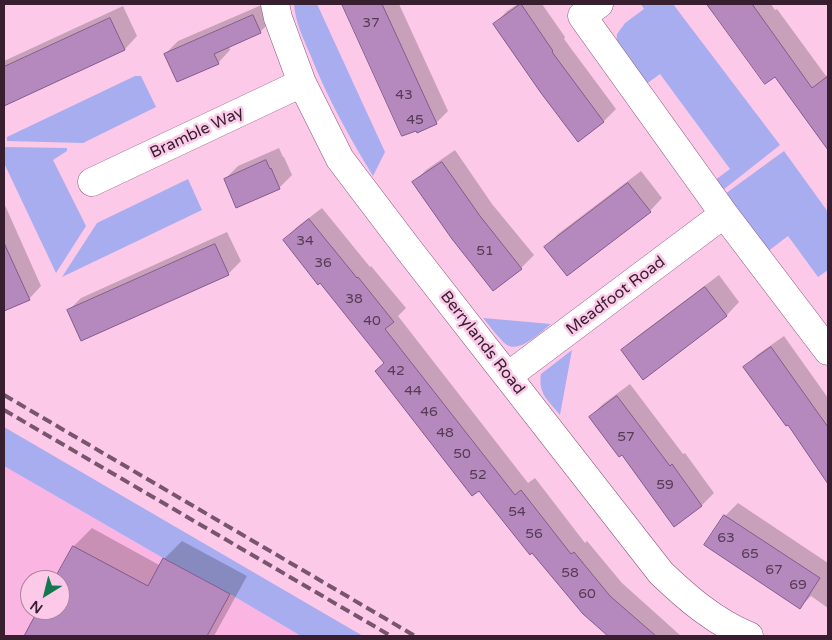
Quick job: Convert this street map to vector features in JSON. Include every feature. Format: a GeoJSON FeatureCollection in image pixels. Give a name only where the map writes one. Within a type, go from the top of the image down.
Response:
{"type":"FeatureCollection","features":[{"type":"Feature","properties":{"kind":"street","name":"Berrylands Road"},"geometry":{"type":"LineString","coordinates":[[275,4],[278,18],[302,83],[340,159],[661,573],[679,590],[720,622],[749,636]]}},
{"type":"Feature","properties":{"kind":"street"},"geometry":{"type":"LineString","coordinates":[[599,4],[582,16],[724,214],[828,351]]}},
{"type":"Feature","properties":{"kind":"street","name":"Bramble Way"},"geometry":{"type":"LineString","coordinates":[[92,182],[302,83]]}},
{"type":"Feature","properties":{"kind":"street","name":"Meadfoot Road"},"geometry":{"type":"LineString","coordinates":[[508,376],[724,214]]}},
{"type":"Feature","properties":{"kind":"shaded area"},"geometry":{"type":"Polygon","coordinates":[[[294,4],[317,4],[385,152],[373,176],[347,132],[324,86],[300,29],[294,4]]]}},
{"type":"Feature","properties":{"kind":"shaded area"},"geometry":{"type":"Polygon","coordinates":[[[641,4],[673,4],[780,145],[723,190],[715,180],[730,169],[660,74],[645,85],[616,46],[617,34],[625,23],[644,9],[641,4]]]}},
{"type":"Feature","properties":{"kind":"shaded area"},"geometry":{"type":"Polygon","coordinates":[[[135,76],[141,76],[156,107],[83,143],[7,141],[7,137],[135,76]]]}},
{"type":"Feature","properties":{"kind":"shaded area"},"geometry":{"type":"Polygon","coordinates":[[[4,147],[67,148],[67,151],[53,160],[86,226],[56,273],[4,163],[4,147]]]}},
{"type":"Feature","properties":{"kind":"shaded area"},"geometry":{"type":"Polygon","coordinates":[[[784,151],[828,212],[828,270],[818,277],[788,236],[767,252],[725,194],[784,151]]]}},
{"type":"Feature","properties":{"kind":"shaded area"},"geometry":{"type":"Polygon","coordinates":[[[188,179],[202,210],[62,277],[97,223],[188,179]]]}},
{"type":"Feature","properties":{"kind":"shaded area"},"geometry":{"type":"Polygon","coordinates":[[[483,318],[551,324],[524,344],[512,347],[499,337],[483,318]]]}},
{"type":"Feature","properties":{"kind":"shaded area"},"geometry":{"type":"Polygon","coordinates":[[[572,350],[560,415],[543,392],[540,381],[541,374],[572,350]]]}},
{"type":"Feature","properties":{"kind":"shaded area"},"geometry":{"type":"Polygon","coordinates":[[[4,427],[363,636],[301,636],[4,466],[4,427]]]}},
{"type":"Feature","properties":{"kind":"shaded area"},"geometry":{"type":"Polygon","coordinates":[[[4,466],[163,558],[230,594],[301,636],[4,636],[4,466]]]}},
{"type":"Feature","properties":{"kind":"building"},"geometry":{"type":"Polygon","coordinates":[[[342,4],[382,4],[437,124],[417,133],[416,131],[402,136],[342,4]]]}},
{"type":"Feature","properties":{"kind":"building"},"geometry":{"type":"Polygon","coordinates":[[[521,4],[552,52],[604,122],[578,142],[493,24],[521,4]]]}},
{"type":"Feature","properties":{"kind":"building"},"geometry":{"type":"Polygon","coordinates":[[[707,4],[752,4],[812,88],[828,76],[828,150],[775,77],[765,84],[707,4]]]}},
{"type":"Feature","properties":{"kind":"building"},"geometry":{"type":"Polygon","coordinates":[[[253,15],[261,33],[214,54],[219,64],[177,82],[164,54],[253,15]]]}},
{"type":"Feature","properties":{"kind":"building"},"geometry":{"type":"Polygon","coordinates":[[[110,18],[125,50],[4,106],[4,67],[110,18]]]}},
{"type":"Feature","properties":{"kind":"building"},"geometry":{"type":"Polygon","coordinates":[[[266,160],[280,189],[236,208],[224,179],[266,160]]]}},
{"type":"Feature","properties":{"kind":"building"},"geometry":{"type":"Polygon","coordinates":[[[442,162],[480,216],[522,269],[493,291],[452,239],[412,182],[442,162]]]}},
{"type":"Feature","properties":{"kind":"building"},"geometry":{"type":"Polygon","coordinates":[[[628,183],[651,212],[567,276],[544,247],[628,183]]]}},
{"type":"Feature","properties":{"kind":"building"},"geometry":{"type":"Polygon","coordinates":[[[309,219],[394,322],[385,329],[515,495],[521,490],[571,554],[574,552],[610,596],[656,636],[608,636],[583,614],[532,553],[530,555],[479,491],[472,496],[375,371],[384,363],[320,283],[318,285],[283,240],[309,219]]]}},
{"type":"Feature","properties":{"kind":"building"},"geometry":{"type":"Polygon","coordinates":[[[4,243],[30,300],[4,311],[4,243]]]}},
{"type":"Feature","properties":{"kind":"building"},"geometry":{"type":"Polygon","coordinates":[[[215,244],[229,275],[81,341],[67,310],[215,244]]]}},
{"type":"Feature","properties":{"kind":"building"},"geometry":{"type":"Polygon","coordinates":[[[705,287],[727,316],[643,380],[621,350],[705,287]]]}},
{"type":"Feature","properties":{"kind":"building"},"geometry":{"type":"Polygon","coordinates":[[[771,347],[828,427],[828,484],[788,425],[786,426],[743,367],[771,347]]]}},
{"type":"Feature","properties":{"kind":"building"},"geometry":{"type":"Polygon","coordinates":[[[617,396],[670,466],[672,464],[702,506],[674,527],[622,455],[619,457],[589,417],[617,396]]]}},
{"type":"Feature","properties":{"kind":"building"},"geometry":{"type":"Polygon","coordinates":[[[724,515],[820,578],[800,609],[704,545],[724,515]]]}},
{"type":"Feature","properties":{"kind":"building"},"geometry":{"type":"Polygon","coordinates":[[[73,546],[148,586],[163,558],[230,594],[207,636],[24,636],[33,620],[70,620],[70,570],[60,570],[73,546]]]}},
{"type":"Feature","properties":{"kind":"railway"},"geometry":{"type":"LineString","coordinates":[[4,395],[415,636]]}},
{"type":"Feature","properties":{"kind":"railway"},"geometry":{"type":"LineString","coordinates":[[4,410],[391,636]]}}]}
